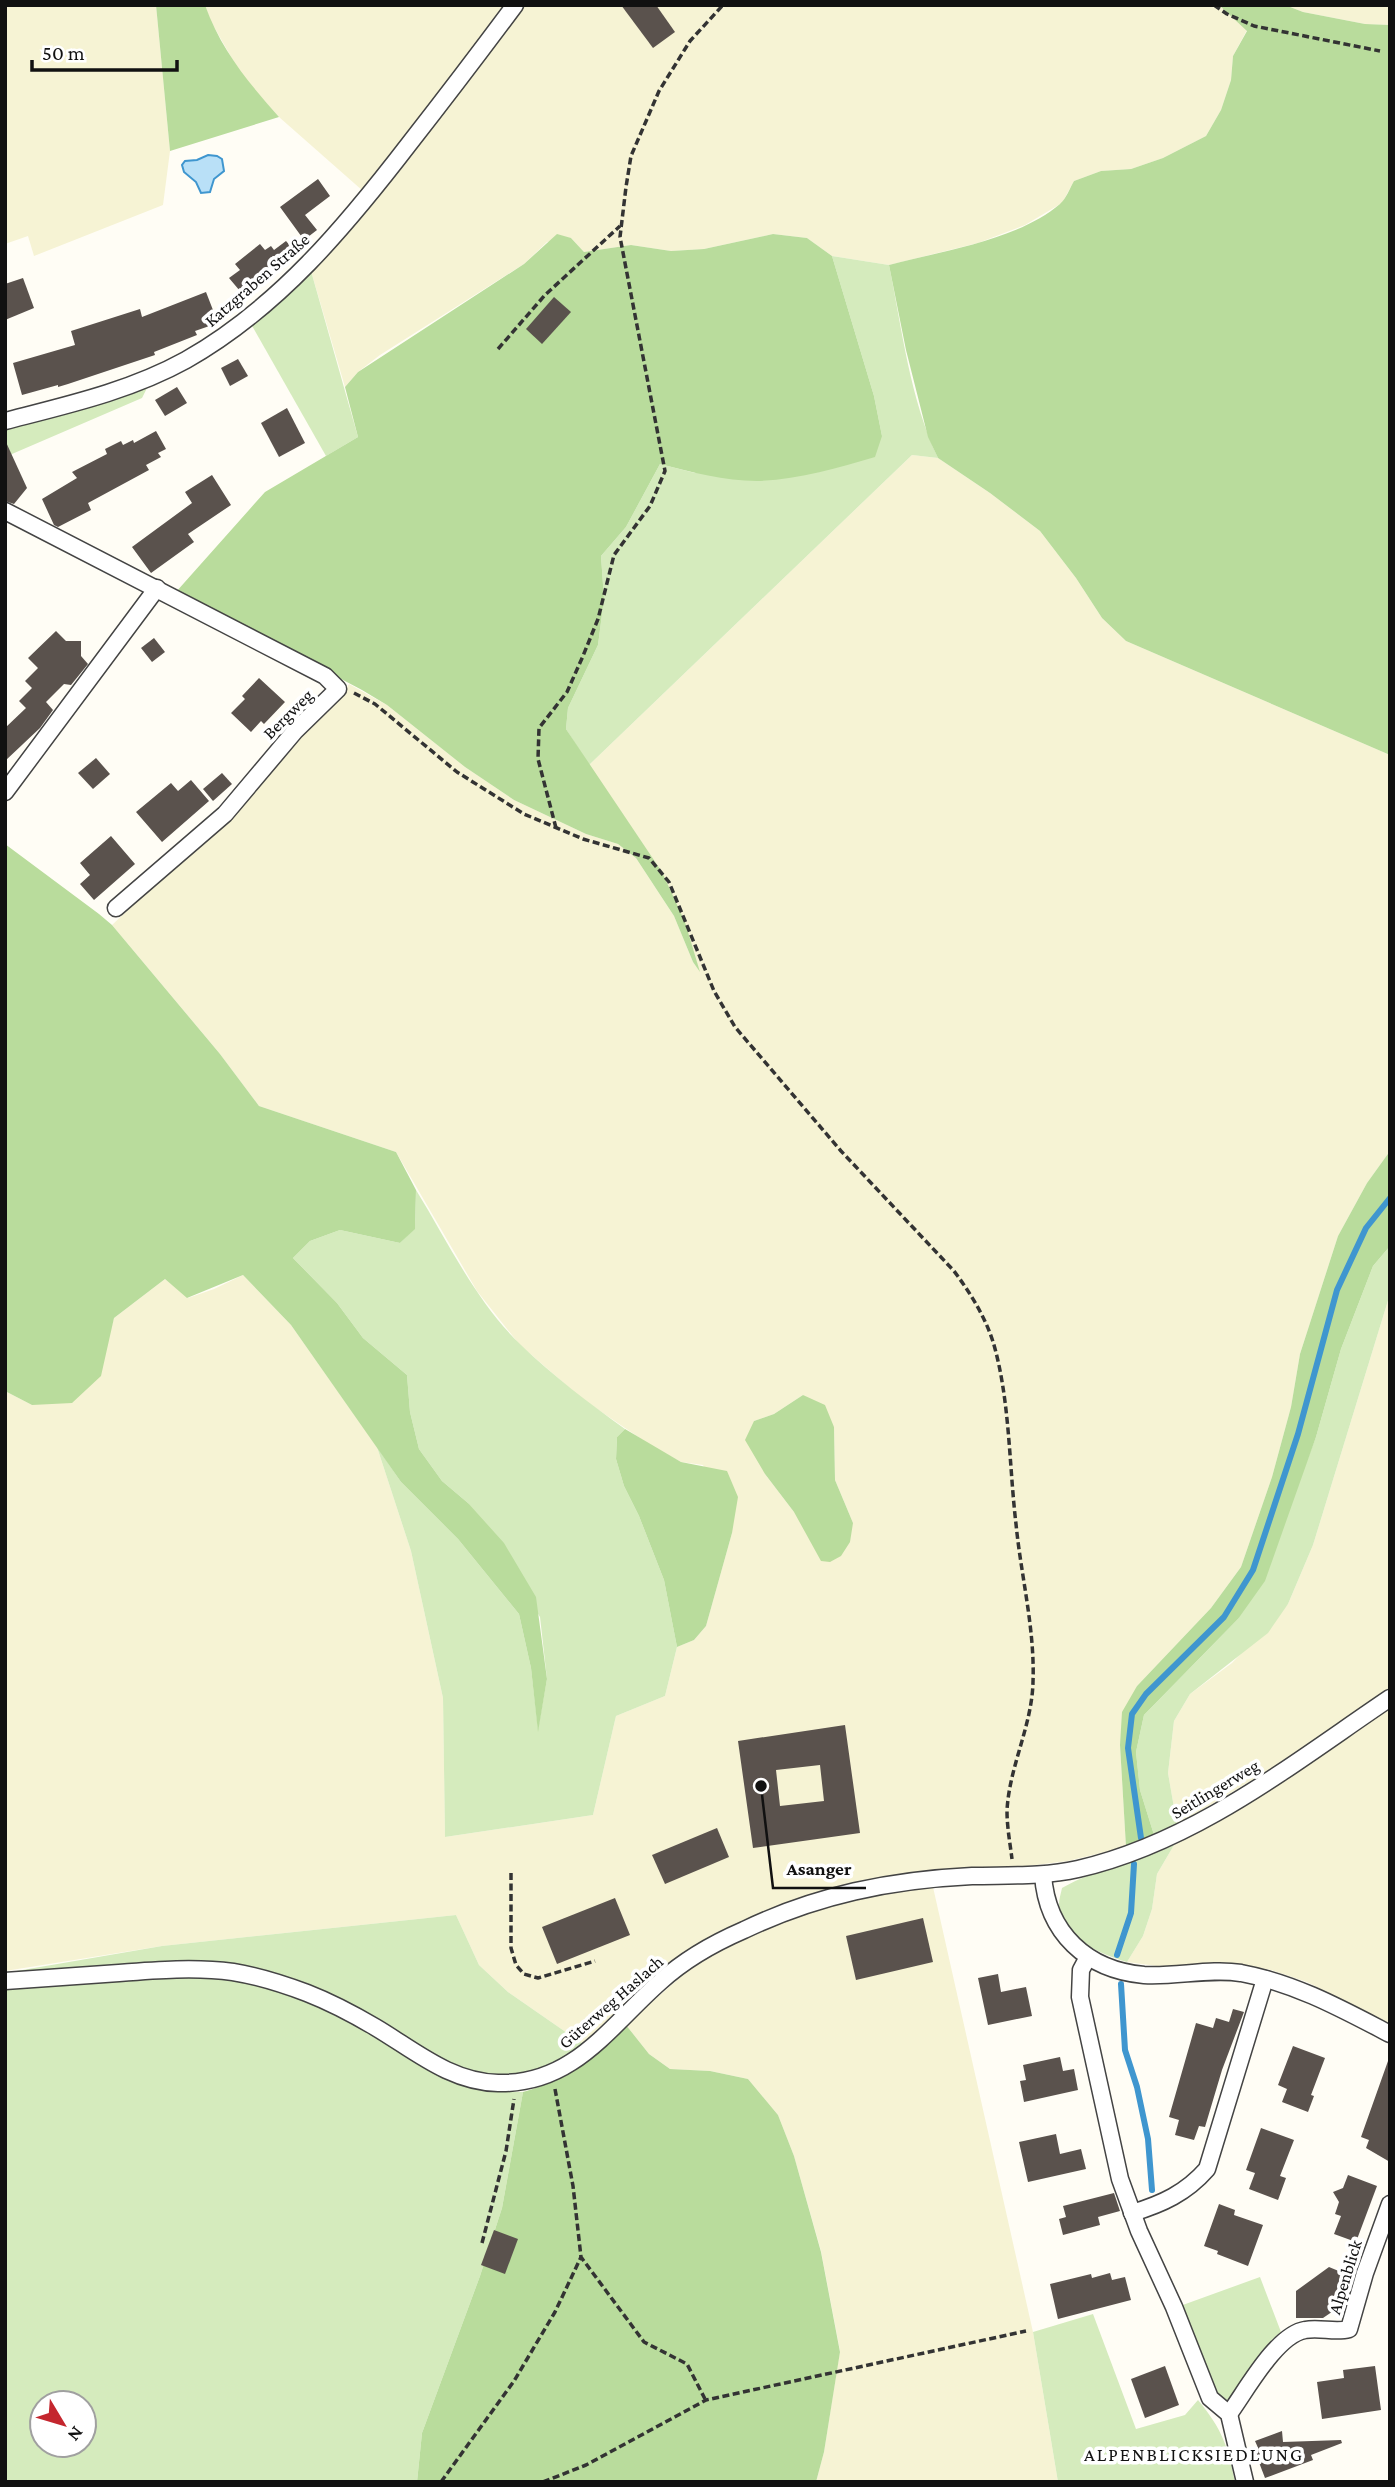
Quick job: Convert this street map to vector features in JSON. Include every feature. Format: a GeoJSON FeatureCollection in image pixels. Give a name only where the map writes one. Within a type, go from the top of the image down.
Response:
{"type":"FeatureCollection","features":[{"type":"Feature","properties":{"kind":"street","name":"Katzgraben Straße"},"geometry":{"type":"LineString","coordinates":[[5,421],[93,398],[134,384],[186,360],[245,319],[292,281],[346,224],[515,5]]}},
{"type":"Feature","properties":{"kind":"street","name":"Bergweg"},"geometry":{"type":"LineString","coordinates":[[5,511],[325,676],[338,689],[295,731],[225,814],[116,908]]}},
{"type":"Feature","properties":{"kind":"street"},"geometry":{"type":"LineString","coordinates":[[5,792],[158,588]]}},
{"type":"Feature","properties":{"kind":"street","name":"Seitlingerweg"},"geometry":{"type":"LineString","coordinates":[[1044,1875],[1119,1858],[1173,1836],[1269,1779],[1390,1698]]}},
{"type":"Feature","properties":{"kind":"street"},"geometry":{"type":"LineString","coordinates":[[1044,1875],[1045,1896],[1053,1917],[1066,1939],[1088,1957],[1112,1968],[1143,1975],[1238,1973],[1265,1979],[1322,1998],[1390,2034]]}},
{"type":"Feature","properties":{"kind":"street","name":"Güterweg Haslach"},"geometry":{"type":"LineString","coordinates":[[5,1981],[194,1969],[234,1972],[268,1980],[337,2006],[443,2069],[468,2080],[515,2083],[551,2074],[573,2063],[663,1979],[698,1953],[784,1911],[822,1898],[917,1881],[1044,1875]]}},
{"type":"Feature","properties":{"kind":"street"},"geometry":{"type":"LineString","coordinates":[[1088,1957],[1081,1970],[1080,1997],[1120,2179],[1210,2398],[1229,2414],[1245,2482]]}},
{"type":"Feature","properties":{"kind":"street"},"geometry":{"type":"LineString","coordinates":[[1132,2213],[1163,2204],[1193,2185],[1207,2169],[1265,1979]]}},
{"type":"Feature","properties":{"kind":"street","name":"Alpenblick"},"geometry":{"type":"LineString","coordinates":[[1229,2414],[1282,2342],[1305,2330],[1349,2329],[1365,2273],[1390,2204]]}},
{"type":"Feature","properties":{"kind":"path"},"geometry":{"type":"LineString","coordinates":[[556,828],[538,759],[539,728],[567,692],[598,619],[614,555],[650,506],[665,471],[620,237],[631,156],[659,90],[690,41],[723,5]]}},
{"type":"Feature","properties":{"kind":"path"},"geometry":{"type":"LineString","coordinates":[[1214,5],[1254,26],[1380,51]]}},
{"type":"Feature","properties":{"kind":"path"},"geometry":{"type":"LineString","coordinates":[[498,349],[545,295],[622,225]]}},
{"type":"Feature","properties":{"kind":"path"},"geometry":{"type":"LineString","coordinates":[[338,689],[361,695],[375,704],[457,772],[524,814],[556,828],[649,858],[669,882],[714,991],[735,1027],[841,1151],[954,1270],[983,1318],[1002,1381],[1033,1657],[1031,1704],[1007,1811],[1016,1876]]}},
{"type":"Feature","properties":{"kind":"path"},"geometry":{"type":"LineString","coordinates":[[511,1873],[510,1948],[516,1965],[524,1974],[538,1978],[595,1961]]}},
{"type":"Feature","properties":{"kind":"path"},"geometry":{"type":"LineString","coordinates":[[551,2074],[573,2186],[581,2257],[644,2342],[687,2364],[706,2400]]}},
{"type":"Feature","properties":{"kind":"path"},"geometry":{"type":"LineString","coordinates":[[482,2243],[506,2151],[515,2083]]}},
{"type":"Feature","properties":{"kind":"path"},"geometry":{"type":"LineString","coordinates":[[441,2482],[514,2381],[555,2312],[581,2257]]}},
{"type":"Feature","properties":{"kind":"path"},"geometry":{"type":"LineString","coordinates":[[543,2482],[586,2465],[706,2400],[1026,2331]]}},
{"type":"Feature","properties":{"kind":"shaded area"},"geometry":{"type":"Polygon","coordinates":[[[5,5],[156,5],[170,151],[163,205],[34,256],[28,236],[5,244],[5,5]]]}},
{"type":"Feature","properties":{"kind":"shaded area"},"geometry":{"type":"Polygon","coordinates":[[[205,5],[507,5],[363,191],[279,117],[242,76],[210,20],[205,5]]]}},
{"type":"Feature","properties":{"kind":"shaded area"},"geometry":{"type":"Polygon","coordinates":[[[523,5],[1219,5],[1247,30],[1233,56],[1231,80],[1221,110],[1206,136],[1163,158],[1131,169],[1101,171],[1074,181],[1062,203],[1025,225],[978,243],[889,265],[832,256],[807,238],[773,234],[704,249],[671,251],[631,245],[584,252],[571,238],[547,242],[524,264],[380,355],[358,372],[345,387],[311,271],[363,213],[523,5]]]}},
{"type":"Feature","properties":{"kind":"shaded area"},"geometry":{"type":"Polygon","coordinates":[[[1285,5],[1390,5],[1390,25],[1365,24],[1303,12],[1285,5]]]}},
{"type":"Feature","properties":{"kind":"shaded area"},"geometry":{"type":"Polygon","coordinates":[[[912,455],[938,458],[1040,531],[1102,618],[1126,641],[1390,755],[1390,1151],[1367,1183],[1338,1236],[1300,1354],[1291,1407],[1272,1477],[1241,1567],[1211,1608],[1137,1686],[1120,1745],[1126,1847],[1068,1861],[904,1874],[858,1881],[797,1900],[691,1950],[637,1992],[583,2044],[508,1992],[479,1965],[456,1915],[162,1946],[5,1971],[5,1391],[32,1405],[107,1343],[114,1318],[165,1279],[188,1298],[243,1275],[291,1325],[377,1447],[411,1551],[443,1698],[445,1837],[593,1815],[616,1716],[665,1696],[677,1647],[694,1640],[706,1626],[732,1533],[703,1465],[681,1462],[650,1445],[581,1398],[519,1344],[477,1291],[396,1152],[259,1106],[220,1054],[112,925],[170,870],[225,824],[298,740],[337,703],[349,684],[387,705],[465,767],[514,800],[586,834],[618,844],[636,858],[674,916],[699,970],[685,923],[662,872],[589,765],[912,455]],[[803,1395],[774,1414],[754,1421],[765,1474],[794,1512],[853,1523],[835,1480],[834,1427],[803,1395]]]}},
{"type":"Feature","properties":{"kind":"shaded area"},"geometry":{"type":"Polygon","coordinates":[[[1390,1294],[1390,1688],[1264,1773],[1177,1825],[1168,1773],[1174,1721],[1190,1694],[1232,1663],[1288,1604],[1313,1545],[1390,1294]]]}},
{"type":"Feature","properties":{"kind":"shaded area"},"geometry":{"type":"Polygon","coordinates":[[[1390,1708],[1390,2024],[1307,1982],[1271,1970],[1237,1964],[1157,1966],[1127,1962],[1143,1936],[1152,1909],[1157,1874],[1174,1845],[1273,1787],[1390,1708]]]}},
{"type":"Feature","properties":{"kind":"shaded area"},"geometry":{"type":"Polygon","coordinates":[[[933,1887],[1033,2332],[1058,2482],[816,2482],[824,2452],[840,2351],[821,2251],[794,2156],[778,2115],[748,2079],[710,2071],[670,2069],[649,2054],[626,2025],[685,1973],[725,1947],[772,1923],[821,1905],[873,1894],[933,1887]]]}},
{"type":"Feature","properties":{"kind":"green space"},"geometry":{"type":"Polygon","coordinates":[[[156,5],[205,5],[227,51],[279,117],[170,151],[156,5]]]}},
{"type":"Feature","properties":{"kind":"green space"},"geometry":{"type":"Polygon","coordinates":[[[1219,5],[1285,5],[1303,12],[1365,24],[1390,25],[1390,755],[1126,641],[1102,618],[1040,531],[938,458],[928,437],[906,350],[889,265],[979,243],[1023,227],[1060,204],[1074,181],[1101,171],[1131,169],[1163,158],[1206,136],[1221,110],[1231,80],[1233,56],[1247,31],[1219,5]]]}},
{"type":"Feature","properties":{"kind":"green space"},"geometry":{"type":"Polygon","coordinates":[[[557,234],[571,238],[584,252],[631,245],[671,251],[704,249],[773,234],[807,238],[832,256],[874,396],[882,436],[875,457],[817,473],[787,478],[757,481],[733,479],[660,464],[626,527],[601,556],[604,599],[598,645],[568,708],[566,729],[662,872],[685,922],[700,972],[693,962],[674,916],[636,858],[618,844],[586,834],[514,800],[465,767],[387,705],[176,592],[265,492],[358,437],[345,387],[358,372],[524,264],[557,234]]]}},
{"type":"Feature","properties":{"kind":"green space"},"geometry":{"type":"Polygon","coordinates":[[[832,256],[889,265],[920,412],[938,458],[912,455],[589,765],[566,729],[568,708],[598,645],[604,599],[601,556],[626,527],[660,464],[695,473],[882,436],[874,396],[832,256]]]}},
{"type":"Feature","properties":{"kind":"green space"},"geometry":{"type":"Polygon","coordinates":[[[311,271],[358,437],[326,456],[251,324],[311,271]]]}},
{"type":"Feature","properties":{"kind":"green space"},"geometry":{"type":"Polygon","coordinates":[[[148,386],[142,398],[5,457],[5,429],[148,386]]]}},
{"type":"Feature","properties":{"kind":"green space"},"geometry":{"type":"Polygon","coordinates":[[[5,844],[112,925],[220,1054],[259,1106],[396,1152],[416,1190],[415,1229],[400,1243],[340,1230],[310,1241],[293,1258],[337,1303],[363,1338],[407,1375],[410,1412],[419,1449],[442,1481],[468,1503],[504,1543],[536,1597],[547,1679],[538,1732],[531,1668],[519,1614],[458,1539],[401,1482],[291,1325],[243,1275],[187,1298],[165,1279],[114,1318],[101,1376],[72,1403],[32,1405],[5,1391],[5,844]]]}},
{"type":"Feature","properties":{"kind":"green space"},"geometry":{"type":"Polygon","coordinates":[[[1390,1151],[1390,1246],[1373,1266],[1341,1349],[1316,1437],[1265,1581],[1238,1619],[1144,1715],[1136,1752],[1140,1790],[1154,1835],[1126,1847],[1120,1745],[1122,1712],[1137,1686],[1211,1608],[1241,1567],[1272,1477],[1291,1407],[1300,1354],[1338,1236],[1367,1183],[1390,1151]]]}},
{"type":"Feature","properties":{"kind":"green space"},"geometry":{"type":"Polygon","coordinates":[[[416,1190],[476,1291],[505,1328],[558,1378],[625,1429],[617,1437],[616,1459],[624,1486],[664,1580],[677,1647],[665,1696],[616,1716],[593,1815],[445,1837],[443,1698],[411,1551],[377,1447],[401,1482],[458,1539],[519,1614],[531,1668],[538,1729],[547,1679],[540,1617],[468,1503],[442,1481],[419,1449],[410,1412],[407,1375],[363,1338],[337,1303],[293,1258],[310,1241],[340,1230],[400,1243],[415,1228],[416,1190]]]}},
{"type":"Feature","properties":{"kind":"green space"},"geometry":{"type":"Polygon","coordinates":[[[1390,1246],[1390,1294],[1313,1545],[1288,1604],[1268,1633],[1190,1694],[1174,1721],[1168,1773],[1177,1825],[1154,1835],[1140,1790],[1136,1752],[1144,1715],[1238,1619],[1290,1505],[1316,1437],[1341,1349],[1373,1266],[1390,1246]]]}},
{"type":"Feature","properties":{"kind":"green space"},"geometry":{"type":"Polygon","coordinates":[[[803,1395],[825,1405],[834,1427],[835,1480],[853,1523],[850,1542],[841,1556],[830,1562],[821,1561],[794,1512],[765,1474],[745,1440],[754,1421],[774,1414],[803,1395]]]}},
{"type":"Feature","properties":{"kind":"green space"},"geometry":{"type":"Polygon","coordinates":[[[625,1429],[681,1462],[727,1471],[738,1497],[732,1533],[706,1626],[694,1640],[677,1647],[664,1580],[624,1486],[616,1459],[617,1437],[625,1429]]]}},
{"type":"Feature","properties":{"kind":"green space"},"geometry":{"type":"Polygon","coordinates":[[[1174,1845],[1157,1874],[1152,1909],[1143,1936],[1127,1962],[1083,1943],[1066,1926],[1059,1904],[1062,1888],[1089,1875],[1174,1845]]]}},
{"type":"Feature","properties":{"kind":"green space"},"geometry":{"type":"Polygon","coordinates":[[[456,1915],[479,1965],[508,1992],[583,2044],[554,2064],[526,2074],[499,2076],[472,2071],[447,2061],[353,2005],[322,1990],[289,1977],[239,1964],[194,1962],[5,1973],[162,1946],[456,1915]]]}},
{"type":"Feature","properties":{"kind":"green space"},"geometry":{"type":"Polygon","coordinates":[[[199,1975],[240,1978],[277,1988],[349,2020],[457,2083],[487,2091],[523,2092],[502,2208],[422,2433],[417,2482],[5,2482],[5,1988],[199,1975]]]}},
{"type":"Feature","properties":{"kind":"green space"},"geometry":{"type":"Polygon","coordinates":[[[626,2025],[649,2054],[670,2069],[710,2071],[748,2079],[778,2115],[794,2156],[821,2252],[840,2352],[824,2452],[816,2482],[417,2482],[422,2433],[502,2208],[523,2092],[567,2074],[603,2047],[626,2025]]]}},
{"type":"Feature","properties":{"kind":"green space"},"geometry":{"type":"Polygon","coordinates":[[[1260,2277],[1281,2332],[1259,2355],[1230,2399],[1225,2400],[1212,2391],[1180,2306],[1260,2277]]]}},
{"type":"Feature","properties":{"kind":"green space"},"geometry":{"type":"Polygon","coordinates":[[[1093,2314],[1136,2429],[1185,2415],[1198,2400],[1223,2438],[1235,2482],[1058,2482],[1033,2332],[1093,2314]]]}},
{"type":"Feature","properties":{"kind":"water"},"geometry":{"type":"Polygon","coordinates":[[[208,155],[222,159],[224,171],[214,179],[210,192],[201,193],[196,182],[184,172],[182,165],[185,161],[208,155]]]}},
{"type":"Feature","properties":{"kind":"building"},"geometry":{"type":"Polygon","coordinates":[[[621,5],[656,5],[675,32],[653,48],[621,5]]]}},
{"type":"Feature","properties":{"kind":"building"},"geometry":{"type":"Polygon","coordinates":[[[318,179],[330,196],[305,215],[317,230],[304,240],[280,207],[318,179]]]}},
{"type":"Feature","properties":{"kind":"building"},"geometry":{"type":"Polygon","coordinates":[[[286,241],[298,255],[245,297],[229,278],[240,270],[235,264],[260,244],[265,250],[271,246],[274,250],[286,241]]]}},
{"type":"Feature","properties":{"kind":"building"},"geometry":{"type":"Polygon","coordinates":[[[23,278],[34,308],[5,320],[5,284],[23,278]]]}},
{"type":"Feature","properties":{"kind":"building"},"geometry":{"type":"Polygon","coordinates":[[[206,292],[218,323],[195,331],[197,335],[154,352],[155,355],[68,384],[22,395],[13,363],[75,345],[71,331],[140,309],[142,317],[206,292]]]}},
{"type":"Feature","properties":{"kind":"building"},"geometry":{"type":"Polygon","coordinates":[[[554,297],[571,312],[542,344],[526,329],[554,297]]]}},
{"type":"Feature","properties":{"kind":"building"},"geometry":{"type":"Polygon","coordinates":[[[238,359],[248,376],[230,386],[221,368],[238,359]]]}},
{"type":"Feature","properties":{"kind":"building"},"geometry":{"type":"Polygon","coordinates":[[[177,387],[187,403],[165,416],[155,400],[177,387]]]}},
{"type":"Feature","properties":{"kind":"building"},"geometry":{"type":"Polygon","coordinates":[[[287,408],[305,443],[279,457],[261,423],[287,408]]]}},
{"type":"Feature","properties":{"kind":"building"},"geometry":{"type":"Polygon","coordinates":[[[156,431],[166,449],[158,453],[161,457],[146,465],[149,470],[88,503],[91,510],[58,527],[54,525],[42,499],[77,478],[72,472],[107,454],[105,449],[121,441],[123,445],[133,440],[134,443],[156,431]]]}},
{"type":"Feature","properties":{"kind":"building"},"geometry":{"type":"Polygon","coordinates":[[[5,440],[27,488],[14,504],[5,501],[5,440]]]}},
{"type":"Feature","properties":{"kind":"building"},"geometry":{"type":"Polygon","coordinates":[[[212,475],[231,505],[188,534],[194,542],[151,573],[132,547],[192,503],[185,492],[212,475]]]}},
{"type":"Feature","properties":{"kind":"building"},"geometry":{"type":"Polygon","coordinates":[[[56,631],[66,641],[81,641],[81,656],[88,664],[71,685],[64,684],[46,702],[53,710],[40,728],[5,761],[5,728],[26,708],[19,701],[32,688],[25,681],[38,668],[28,658],[56,631]]]}},
{"type":"Feature","properties":{"kind":"building"},"geometry":{"type":"Polygon","coordinates":[[[154,638],[165,652],[152,662],[141,648],[154,638]]]}},
{"type":"Feature","properties":{"kind":"building"},"geometry":{"type":"Polygon","coordinates":[[[259,678],[285,702],[264,724],[261,721],[251,732],[231,713],[245,699],[242,696],[259,678]]]}},
{"type":"Feature","properties":{"kind":"building"},"geometry":{"type":"Polygon","coordinates":[[[96,758],[110,774],[93,789],[78,773],[96,758]]]}},
{"type":"Feature","properties":{"kind":"building"},"geometry":{"type":"Polygon","coordinates":[[[222,773],[232,784],[213,801],[203,789],[222,773]]]}},
{"type":"Feature","properties":{"kind":"building"},"geometry":{"type":"Polygon","coordinates":[[[191,780],[209,801],[162,842],[136,812],[171,783],[178,791],[191,780]]]}},
{"type":"Feature","properties":{"kind":"building"},"geometry":{"type":"Polygon","coordinates":[[[111,836],[135,864],[94,900],[80,884],[90,875],[80,863],[111,836]]]}},
{"type":"Feature","properties":{"kind":"building"},"geometry":{"type":"Polygon","coordinates":[[[845,1725],[860,1833],[753,1848],[738,1741],[845,1725]],[[820,1765],[776,1770],[780,1806],[824,1801],[820,1765]]]}},
{"type":"Feature","properties":{"kind":"building"},"geometry":{"type":"Polygon","coordinates":[[[717,1828],[729,1857],[665,1884],[652,1855],[717,1828]]]}},
{"type":"Feature","properties":{"kind":"building"},"geometry":{"type":"Polygon","coordinates":[[[615,1898],[630,1935],[557,1964],[542,1927],[615,1898]]]}},
{"type":"Feature","properties":{"kind":"building"},"geometry":{"type":"Polygon","coordinates":[[[923,1918],[933,1962],[856,1980],[846,1936],[923,1918]]]}},
{"type":"Feature","properties":{"kind":"building"},"geometry":{"type":"Polygon","coordinates":[[[998,1974],[1001,1992],[1026,1987],[1032,2016],[988,2025],[978,1978],[998,1974]]]}},
{"type":"Feature","properties":{"kind":"building"},"geometry":{"type":"Polygon","coordinates":[[[1233,2009],[1244,2012],[1222,2070],[1205,2127],[1199,2126],[1194,2140],[1175,2135],[1179,2120],[1169,2117],[1196,2023],[1213,2028],[1216,2018],[1229,2022],[1233,2009]]]}},
{"type":"Feature","properties":{"kind":"building"},"geometry":{"type":"Polygon","coordinates":[[[1293,2046],[1325,2058],[1311,2095],[1314,2096],[1308,2112],[1282,2102],[1287,2089],[1278,2085],[1293,2046]]]}},
{"type":"Feature","properties":{"kind":"building"},"geometry":{"type":"Polygon","coordinates":[[[1060,2057],[1063,2071],[1074,2069],[1078,2090],[1024,2102],[1020,2081],[1026,2080],[1023,2065],[1060,2057]]]}},
{"type":"Feature","properties":{"kind":"building"},"geometry":{"type":"Polygon","coordinates":[[[1388,2061],[1390,2162],[1366,2148],[1369,2140],[1361,2137],[1388,2061]]]}},
{"type":"Feature","properties":{"kind":"building"},"geometry":{"type":"Polygon","coordinates":[[[1261,2128],[1294,2140],[1280,2176],[1286,2178],[1278,2200],[1249,2189],[1255,2173],[1246,2170],[1261,2128]]]}},
{"type":"Feature","properties":{"kind":"building"},"geometry":{"type":"Polygon","coordinates":[[[1056,2134],[1060,2154],[1081,2149],[1086,2169],[1028,2182],[1019,2142],[1056,2134]]]}},
{"type":"Feature","properties":{"kind":"building"},"geometry":{"type":"Polygon","coordinates":[[[1348,2175],[1377,2186],[1356,2242],[1334,2234],[1341,2216],[1335,2214],[1339,2202],[1333,2192],[1343,2188],[1348,2175]]]}},
{"type":"Feature","properties":{"kind":"building"},"geometry":{"type":"Polygon","coordinates":[[[1114,2193],[1120,2211],[1098,2217],[1100,2225],[1063,2235],[1059,2219],[1066,2217],[1063,2206],[1114,2193]]]}},
{"type":"Feature","properties":{"kind":"building"},"geometry":{"type":"Polygon","coordinates":[[[1219,2204],[1235,2210],[1234,2215],[1263,2225],[1248,2266],[1204,2246],[1219,2204]]]}},
{"type":"Feature","properties":{"kind":"building"},"geometry":{"type":"Polygon","coordinates":[[[494,2230],[518,2239],[505,2274],[481,2265],[494,2230]]]}},
{"type":"Feature","properties":{"kind":"building"},"geometry":{"type":"Polygon","coordinates":[[[1329,2267],[1353,2277],[1345,2303],[1323,2318],[1296,2318],[1296,2291],[1329,2267]]]}},
{"type":"Feature","properties":{"kind":"building"},"geometry":{"type":"Polygon","coordinates":[[[1110,2273],[1112,2280],[1125,2277],[1131,2300],[1058,2319],[1050,2284],[1091,2274],[1092,2278],[1110,2273]]]}},
{"type":"Feature","properties":{"kind":"building"},"geometry":{"type":"Polygon","coordinates":[[[1165,2366],[1179,2405],[1145,2418],[1131,2379],[1165,2366]]]}},
{"type":"Feature","properties":{"kind":"building"},"geometry":{"type":"Polygon","coordinates":[[[1375,2366],[1381,2410],[1322,2419],[1317,2382],[1344,2378],[1343,2370],[1375,2366]]]}},
{"type":"Feature","properties":{"kind":"building"},"geometry":{"type":"Polygon","coordinates":[[[1282,2431],[1283,2442],[1341,2440],[1342,2443],[1311,2455],[1313,2460],[1265,2478],[1255,2452],[1259,2450],[1255,2441],[1282,2431]]]}},
{"type":"Feature","properties":{"kind":"waterway"},"geometry":{"type":"LineString","coordinates":[[1141,1838],[1128,1748],[1132,1714],[1146,1694],[1224,1617],[1253,1570],[1298,1434],[1337,1290],[1366,1228],[1390,1198]]}},
{"type":"Feature","properties":{"kind":"waterway"},"geometry":{"type":"LineString","coordinates":[[1117,1955],[1131,1913],[1134,1864]]}},
{"type":"Feature","properties":{"kind":"waterway"},"geometry":{"type":"LineString","coordinates":[[1121,1984],[1125,2050],[1137,2087],[1148,2139],[1152,2190]]}},
{"type":"Feature","properties":{"kind":"place","name":"Asanger"},"geometry":{"type":"Point","coordinates":[761,1786]}},
{"type":"Feature","properties":{"kind":"district","name":"ALPENBLICKSIEDLUNG"},"geometry":{"type":"Point","coordinates":[1194,2454]}}]}
